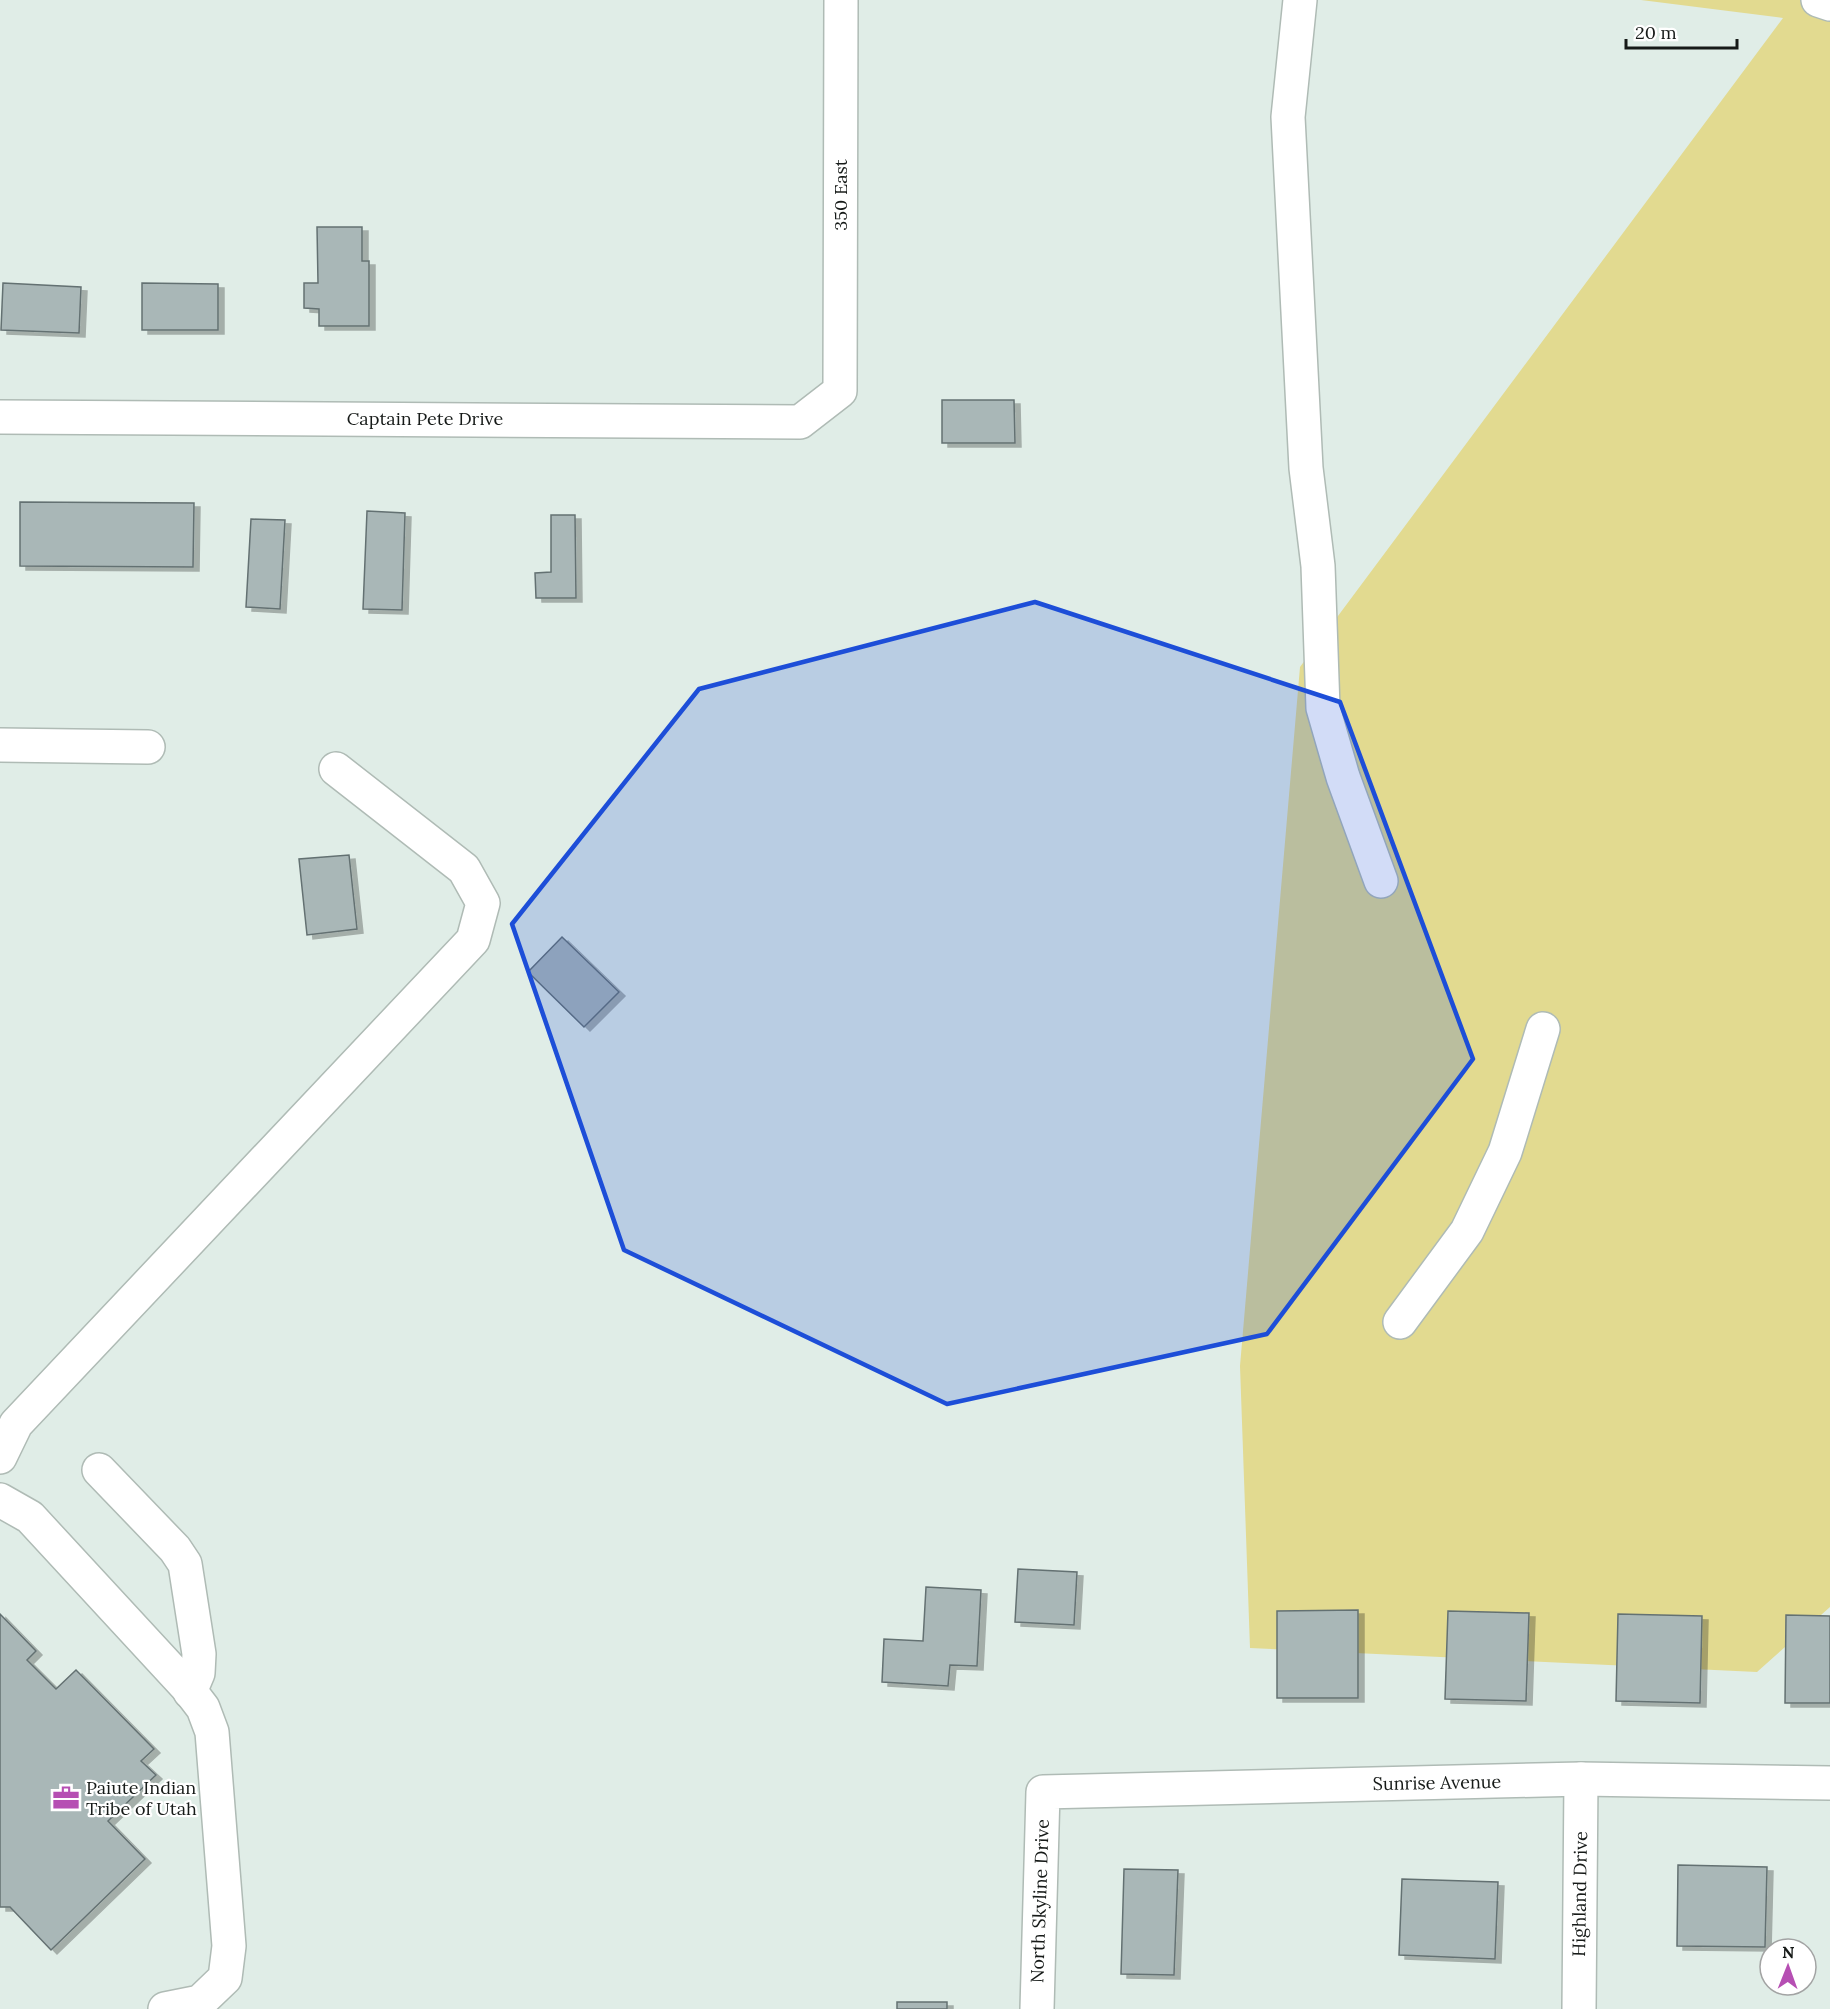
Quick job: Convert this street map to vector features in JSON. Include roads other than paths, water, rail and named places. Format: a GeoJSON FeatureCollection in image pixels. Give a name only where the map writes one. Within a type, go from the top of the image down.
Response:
{"type":"FeatureCollection","features":[{"type":"Feature","properties":{"kind":"street","name":"350 East"},"geometry":{"type":"LineString","coordinates":[[840,391],[841,0]]}},
{"type":"Feature","properties":{"kind":"street"},"geometry":{"type":"LineString","coordinates":[[1300,0],[1288,117],[1306,468],[1318,566],[1323,708],[1343,777],[1381,881]]}},
{"type":"Feature","properties":{"kind":"street"},"geometry":{"type":"LineString","coordinates":[[1818,0],[1830,4]]}},
{"type":"Feature","properties":{"kind":"street","name":"Captain Pete Drive"},"geometry":{"type":"LineString","coordinates":[[0,417],[800,422],[840,391]]}},
{"type":"Feature","properties":{"kind":"street"},"geometry":{"type":"LineString","coordinates":[[0,745],[148,747]]}},
{"type":"Feature","properties":{"kind":"street"},"geometry":{"type":"LineString","coordinates":[[0,1457],[16,1424],[473,940],[483,903],[464,869],[336,769]]}},
{"type":"Feature","properties":{"kind":"street"},"geometry":{"type":"LineString","coordinates":[[1400,1322],[1467,1231],[1505,1152],[1543,1029]]}},
{"type":"Feature","properties":{"kind":"street"},"geometry":{"type":"LineString","coordinates":[[99,1470],[175,1549],[185,1564],[199,1654],[198,1673],[190,1692]]}},
{"type":"Feature","properties":{"kind":"street"},"geometry":{"type":"LineString","coordinates":[[0,1500],[30,1517],[190,1692],[203,1708],[212,1732],[229,1946],[225,1978],[200,2002],[165,2009]]}},
{"type":"Feature","properties":{"kind":"street","name":"Sunrise Avenue"},"geometry":{"type":"LineString","coordinates":[[1043,1792],[1581,1779],[1830,1783]]}},
{"type":"Feature","properties":{"kind":"street","name":"Highland Drive"},"geometry":{"type":"LineString","coordinates":[[1579,2009],[1581,1779]]}},
{"type":"Feature","properties":{"kind":"street","name":"North Skyline Drive"},"geometry":{"type":"LineString","coordinates":[[1037,2009],[1043,1792]]}},
{"type":"Feature","properties":{"kind":"place","name":"Paiute Indian Tribe of Utah"},"geometry":{"type":"Point","coordinates":[66,1798]}}]}
